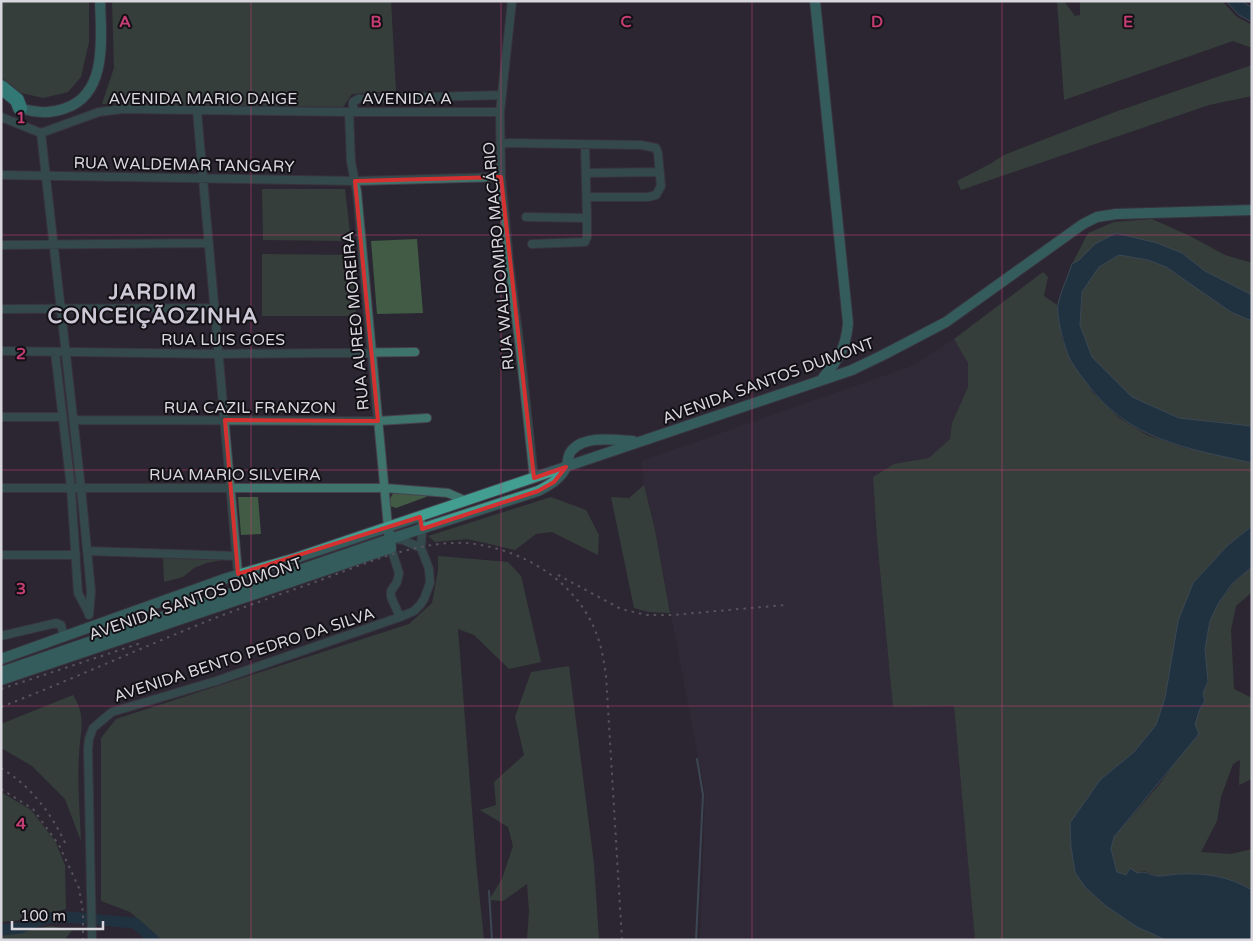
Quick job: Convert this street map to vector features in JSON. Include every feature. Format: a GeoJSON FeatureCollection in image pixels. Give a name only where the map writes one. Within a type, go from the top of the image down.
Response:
{"type":"FeatureCollection","features":[{"type":"Feature","properties":{"kind":"highway"},"geometry":{"type":"LineString","coordinates":[[1,87],[17,100],[20,108]]}},
{"type":"Feature","properties":{"kind":"highway"},"geometry":{"type":"LineString","coordinates":[[1,97],[20,108]]}},
{"type":"Feature","properties":{"kind":"main road"},"geometry":{"type":"LineString","coordinates":[[20,108],[36,112],[53,112],[69,107],[84,96],[92,86],[97,70],[101,28],[100,1]]}},
{"type":"Feature","properties":{"kind":"main road"},"geometry":{"type":"LineString","coordinates":[[815,1],[848,323],[846,340],[840,357],[822,380]]}},
{"type":"Feature","properties":{"kind":"main road","name":"AVENIDA SANTOS DUMONT"},"geometry":{"type":"LineString","coordinates":[[1,659],[238,574],[296,558],[420,517],[852,370],[946,322],[1055,243],[1083,224],[1097,218],[1116,214],[1252,210]]}},
{"type":"Feature","properties":{"kind":"main road"},"geometry":{"type":"LineString","coordinates":[[388,527],[390,543],[422,529],[538,491],[554,482],[566,467],[570,454],[579,445],[602,440],[639,441]]}},
{"type":"Feature","properties":{"kind":"main road","name":"AVENIDA SANTOS DUMONT"},"geometry":{"type":"LineString","coordinates":[[1,672],[390,543]]}},
{"type":"Feature","properties":{"kind":"main road","name":"AVENIDA SANTOS DUMONT"},"geometry":{"type":"LineString","coordinates":[[1,680],[390,543]]}},
{"type":"Feature","properties":{"kind":"street","name":"RUA WALDOMIRO MACÁRIO"},"geometry":{"type":"LineString","coordinates":[[512,1],[500,112],[501,177],[534,478]]}},
{"type":"Feature","properties":{"kind":"street","name":"AVENIDA A"},"geometry":{"type":"LineString","coordinates":[[500,112],[351,112],[353,102],[358,99],[502,95]]}},
{"type":"Feature","properties":{"kind":"street"},"geometry":{"type":"LineString","coordinates":[[447,96],[447,112]]}},
{"type":"Feature","properties":{"kind":"street"},"geometry":{"type":"LineString","coordinates":[[410,97],[410,112]]}},
{"type":"Feature","properties":{"kind":"street","name":"AVENIDA MARIO DAIGE"},"geometry":{"type":"LineString","coordinates":[[41,133],[106,110],[351,112]]}},
{"type":"Feature","properties":{"kind":"street"},"geometry":{"type":"LineString","coordinates":[[197,111],[238,574]]}},
{"type":"Feature","properties":{"kind":"street","name":"RUA AUREO MOREIRA"},"geometry":{"type":"LineString","coordinates":[[351,112],[351,162],[355,181],[388,527]]}},
{"type":"Feature","properties":{"kind":"street"},"geometry":{"type":"LineString","coordinates":[[1,117],[41,133],[82,488],[91,590],[90,615]]}},
{"type":"Feature","properties":{"kind":"street"},"geometry":{"type":"LineString","coordinates":[[500,143],[641,145],[656,148],[660,172],[660,186],[656,195],[648,197],[587,197]]}},
{"type":"Feature","properties":{"kind":"street"},"geometry":{"type":"LineString","coordinates":[[532,244],[585,242],[587,237],[587,173],[585,145]]}},
{"type":"Feature","properties":{"kind":"street"},"geometry":{"type":"LineString","coordinates":[[587,173],[660,172]]}},
{"type":"Feature","properties":{"kind":"street","name":"RUA WALDEMAR TANGARY"},"geometry":{"type":"LineString","coordinates":[[1,175],[355,181],[501,177]]}},
{"type":"Feature","properties":{"kind":"street"},"geometry":{"type":"LineString","coordinates":[[526,217],[587,218]]}},
{"type":"Feature","properties":{"kind":"street"},"geometry":{"type":"LineString","coordinates":[[1,244],[209,243]]}},
{"type":"Feature","properties":{"kind":"street"},"geometry":{"type":"LineString","coordinates":[[1,310],[214,308]]}},
{"type":"Feature","properties":{"kind":"street","name":"RUA LUIS GOES"},"geometry":{"type":"LineString","coordinates":[[1,351],[218,354],[415,352]]}},
{"type":"Feature","properties":{"kind":"street"},"geometry":{"type":"LineString","coordinates":[[55,352],[70,488],[78,593],[90,615],[93,627]]}},
{"type":"Feature","properties":{"kind":"street"},"geometry":{"type":"LineString","coordinates":[[1,417],[63,417]]}},
{"type":"Feature","properties":{"kind":"street","name":"RUA CAZIL FRANZON"},"geometry":{"type":"LineString","coordinates":[[74,420],[378,421],[427,418]]}},
{"type":"Feature","properties":{"kind":"street","name":"RUA MARIO SILVEIRA"},"geometry":{"type":"LineString","coordinates":[[1,488],[384,488],[448,493],[466,501]]}},
{"type":"Feature","properties":{"kind":"street","name":"AVENIDA BENTO PEDRO DA SILVA"},"geometry":{"type":"LineString","coordinates":[[92,940],[88,749],[93,728],[112,712],[216,681],[414,611],[424,598],[430,583],[429,569],[421,548],[422,529],[420,517]]}},
{"type":"Feature","properties":{"kind":"street"},"geometry":{"type":"LineString","coordinates":[[400,617],[391,597],[391,591],[397,582],[399,573],[390,543],[403,540],[421,548]]}},
{"type":"Feature","properties":{"kind":"street"},"geometry":{"type":"LineString","coordinates":[[87,551],[236,556]]}},
{"type":"Feature","properties":{"kind":"street"},"geometry":{"type":"LineString","coordinates":[[1,555],[76,555]]}},
{"type":"Feature","properties":{"kind":"street"},"geometry":{"type":"LineString","coordinates":[[1,636],[56,623],[61,625],[64,637]]}},
{"type":"Feature","properties":{"kind":"highlighted area"},"geometry":{"type":"Polygon","coordinates":[[[501,177],[534,478],[566,467],[554,482],[538,491],[422,529],[420,517],[238,574],[225,420],[378,421],[355,181],[501,177]]]}},
{"type":"Feature","properties":{"kind":"shaded area"},"geometry":{"type":"Polygon","coordinates":[[[954,339],[969,363],[968,387],[952,423],[950,439],[929,459],[894,464],[873,477],[893,707],[954,706],[975,940],[700,940],[705,794],[655,530],[644,485],[641,461],[912,366],[954,339]]]}},
{"type":"Feature","properties":{"kind":"green space"},"geometry":{"type":"Polygon","coordinates":[[[1,1],[89,1],[89,42],[81,77],[68,92],[43,98],[17,92],[1,77],[1,1]]]}},
{"type":"Feature","properties":{"kind":"green space"},"geometry":{"type":"Polygon","coordinates":[[[112,1],[391,1],[396,91],[352,94],[343,107],[102,104],[114,68],[112,1]]]}},
{"type":"Feature","properties":{"kind":"green space"},"geometry":{"type":"Polygon","coordinates":[[[1057,1],[1064,1],[1075,16],[1080,15],[1080,1],[1222,1],[1237,17],[1252,25],[1252,48],[1233,41],[1064,100],[1057,1]]]}},
{"type":"Feature","properties":{"kind":"green space"},"geometry":{"type":"Polygon","coordinates":[[[1252,65],[1252,96],[1209,105],[961,190],[957,181],[1004,155],[1115,112],[1252,65]]]}},
{"type":"Feature","properties":{"kind":"green space"},"geometry":{"type":"Polygon","coordinates":[[[262,189],[345,189],[351,241],[263,240],[262,189]]]}},
{"type":"Feature","properties":{"kind":"green space"},"geometry":{"type":"Polygon","coordinates":[[[1152,219],[1190,236],[1225,255],[1252,263],[1252,295],[1205,271],[1182,253],[1157,243],[1116,233],[1095,244],[1079,260],[1072,264],[1088,233],[1114,222],[1152,219]]]}},
{"type":"Feature","properties":{"kind":"green space"},"geometry":{"type":"Polygon","coordinates":[[[417,239],[423,313],[377,314],[371,241],[417,239]]]}},
{"type":"Feature","properties":{"kind":"green space"},"geometry":{"type":"Polygon","coordinates":[[[262,254],[352,255],[356,316],[262,316],[262,254]]]}},
{"type":"Feature","properties":{"kind":"green space"},"geometry":{"type":"Polygon","coordinates":[[[1119,255],[1148,260],[1166,267],[1231,312],[1252,321],[1252,426],[1179,418],[1132,397],[1092,357],[1080,325],[1082,292],[1099,267],[1119,255]]]}},
{"type":"Feature","properties":{"kind":"green space"},"geometry":{"type":"Polygon","coordinates":[[[1043,272],[1048,277],[1044,296],[1057,305],[1062,340],[1092,392],[1119,418],[1147,435],[1185,448],[1252,463],[1252,526],[1228,545],[1193,583],[1165,698],[1156,725],[1134,752],[1100,780],[1070,823],[1075,872],[1085,887],[1106,906],[1137,927],[1166,940],[975,940],[954,706],[893,707],[873,477],[894,464],[929,458],[950,439],[952,423],[968,387],[968,363],[954,339],[1043,272]]]}},
{"type":"Feature","properties":{"kind":"green space"},"geometry":{"type":"Polygon","coordinates":[[[644,485],[655,530],[670,613],[649,612],[634,608],[611,497],[629,498],[644,485]]]}},
{"type":"Feature","properties":{"kind":"green space"},"geometry":{"type":"Polygon","coordinates":[[[394,492],[428,494],[426,497],[396,508],[390,506],[389,500],[394,492]]]}},
{"type":"Feature","properties":{"kind":"green space"},"geometry":{"type":"Polygon","coordinates":[[[238,497],[258,497],[261,534],[241,535],[238,497]]]}},
{"type":"Feature","properties":{"kind":"green space"},"geometry":{"type":"Polygon","coordinates":[[[551,497],[586,510],[599,535],[598,555],[552,532],[536,534],[515,550],[467,539],[435,542],[428,536],[551,497]]]}},
{"type":"Feature","properties":{"kind":"green space"},"geometry":{"type":"Polygon","coordinates":[[[438,556],[508,562],[521,576],[541,662],[509,669],[474,635],[458,629],[484,940],[162,940],[130,912],[101,901],[101,738],[116,719],[409,624],[432,603],[438,571],[438,556]]]}},
{"type":"Feature","properties":{"kind":"green space"},"geometry":{"type":"Polygon","coordinates":[[[163,557],[227,557],[227,559],[207,563],[194,568],[183,577],[164,582],[163,557]]]}},
{"type":"Feature","properties":{"kind":"green space"},"geometry":{"type":"Polygon","coordinates":[[[1252,567],[1252,592],[1236,606],[1231,630],[1234,689],[1252,698],[1252,779],[1239,785],[1240,760],[1233,764],[1221,797],[1217,821],[1201,852],[1231,854],[1252,849],[1252,890],[1237,882],[1178,874],[1158,876],[1144,871],[1126,875],[1117,872],[1111,849],[1114,837],[1159,785],[1199,734],[1195,724],[1205,701],[1203,693],[1208,682],[1205,649],[1210,621],[1218,604],[1233,584],[1252,567]]]}},
{"type":"Feature","properties":{"kind":"green space"},"geometry":{"type":"Polygon","coordinates":[[[569,666],[594,864],[599,940],[527,940],[529,911],[527,884],[503,901],[489,900],[502,879],[513,846],[508,827],[480,810],[496,805],[494,782],[524,755],[515,717],[531,672],[569,666]]]}},
{"type":"Feature","properties":{"kind":"green space"},"geometry":{"type":"Polygon","coordinates":[[[73,695],[80,711],[82,724],[78,776],[81,841],[65,799],[32,766],[1,748],[1,724],[73,695]]]}},
{"type":"Feature","properties":{"kind":"green space"},"geometry":{"type":"Polygon","coordinates":[[[1,792],[31,810],[55,841],[65,865],[66,909],[20,920],[1,922],[1,792]]]}},
{"type":"Feature","properties":{"kind":"green space"},"geometry":{"type":"Polygon","coordinates":[[[52,926],[72,931],[64,940],[1,940],[1,936],[52,926]]]}},
{"type":"Feature","properties":{"kind":"water"},"geometry":{"type":"Polygon","coordinates":[[[1226,1],[1242,1],[1252,8],[1252,22],[1239,15],[1226,1]]]}},
{"type":"Feature","properties":{"kind":"water"},"geometry":{"type":"Polygon","coordinates":[[[1116,233],[1157,243],[1182,253],[1205,271],[1252,295],[1252,321],[1231,312],[1166,267],[1148,260],[1119,255],[1099,267],[1082,292],[1080,325],[1092,357],[1132,397],[1179,418],[1252,426],[1252,463],[1181,446],[1139,429],[1120,417],[1102,401],[1073,364],[1065,347],[1059,321],[1058,304],[1061,294],[1072,264],[1079,260],[1095,244],[1116,233]]]}},
{"type":"Feature","properties":{"kind":"water"},"geometry":{"type":"Polygon","coordinates":[[[1252,526],[1252,567],[1232,584],[1218,604],[1210,621],[1205,649],[1208,682],[1203,693],[1205,701],[1195,724],[1199,734],[1114,837],[1111,849],[1117,872],[1126,875],[1130,868],[1137,873],[1143,872],[1156,876],[1177,874],[1208,875],[1234,881],[1252,890],[1252,940],[1166,940],[1137,927],[1106,906],[1085,887],[1075,872],[1070,823],[1100,780],[1134,752],[1156,725],[1165,698],[1178,621],[1193,583],[1228,545],[1252,526]]]}},
{"type":"Feature","properties":{"kind":"waterway"},"geometry":{"type":"LineString","coordinates":[[696,940],[703,795],[697,759]]}},
{"type":"Feature","properties":{"kind":"waterway"},"geometry":{"type":"LineString","coordinates":[[489,891],[492,940]]}},
{"type":"Feature","properties":{"kind":"waterway"},"geometry":{"type":"LineString","coordinates":[[1,930],[21,928],[46,918],[67,917],[135,923],[154,940]]}},
{"type":"Feature","properties":{"kind":"railway"},"geometry":{"type":"LineString","coordinates":[[1,707],[215,618],[355,567],[415,548],[436,544],[475,544],[495,548],[514,555],[533,563],[550,574],[579,602],[590,619],[603,656],[606,675],[622,940]]}},
{"type":"Feature","properties":{"kind":"railway"},"geometry":{"type":"LineString","coordinates":[[558,575],[621,609],[646,615],[672,615],[785,605]]}},
{"type":"Feature","properties":{"kind":"railway"},"geometry":{"type":"LineString","coordinates":[[1,689],[141,643]]}},
{"type":"Feature","properties":{"kind":"railway"},"geometry":{"type":"LineString","coordinates":[[1,768],[12,775],[40,802],[55,823],[67,847]]}},
{"type":"Feature","properties":{"kind":"railway"},"geometry":{"type":"LineString","coordinates":[[1,789],[33,809],[59,845],[79,888],[83,912],[83,940]]}},
{"type":"Feature","properties":{"kind":"district","name":"JARDIM CONCEIÇÃOZINHA"},"geometry":{"type":"Point","coordinates":[153,304]}}]}
